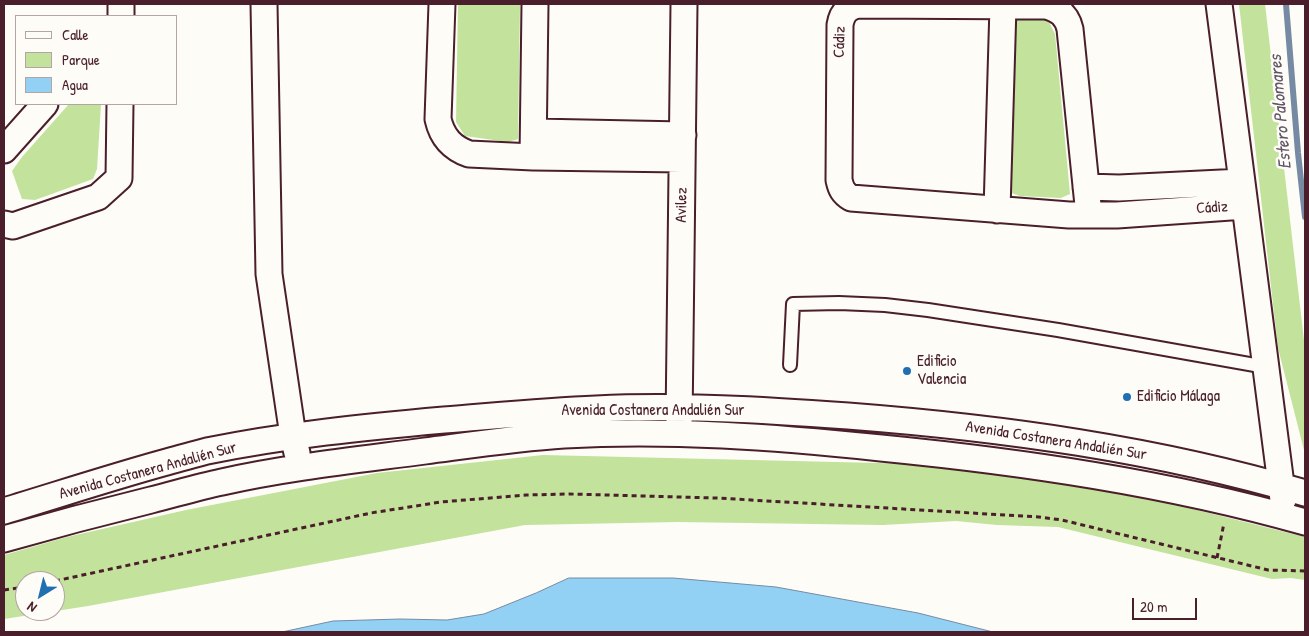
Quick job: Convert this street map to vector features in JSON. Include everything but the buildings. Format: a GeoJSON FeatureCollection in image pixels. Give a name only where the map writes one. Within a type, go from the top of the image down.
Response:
{"type":"FeatureCollection","features":[{"type":"Feature","properties":{"kind":"street"},"geometry":{"type":"LineString","coordinates":[[264,4],[269,274],[293,436],[300,467]]}},
{"type":"Feature","properties":{"kind":"street"},"geometry":{"type":"LineString","coordinates":[[442,4],[438,119],[443,135],[455,147],[469,154],[533,157],[683,147]]}},
{"type":"Feature","properties":{"kind":"street"},"geometry":{"type":"LineString","coordinates":[[533,157],[535,4]]}},
{"type":"Feature","properties":{"kind":"street","name":"Avilez"},"geometry":{"type":"LineString","coordinates":[[679,433],[684,4]]}},
{"type":"Feature","properties":{"kind":"street"},"geometry":{"type":"LineString","coordinates":[[1219,4],[1281,486],[1295,519]]}},
{"type":"Feature","properties":{"kind":"street","name":"Cádiz"},"geometry":{"type":"LineString","coordinates":[[1089,215],[1068,23],[1062,13],[1046,6],[859,5],[852,6],[846,11],[841,18],[840,25],[839,180],[840,188],[851,198],[1068,215],[1089,215],[1117,215],[1245,206]]}},
{"type":"Feature","properties":{"kind":"street"},"geometry":{"type":"LineString","coordinates":[[997,210],[1003,6]]}},
{"type":"Feature","properties":{"kind":"street"},"geometry":{"type":"LineString","coordinates":[[4,150],[43,105]]}},
{"type":"Feature","properties":{"kind":"street"},"geometry":{"type":"LineString","coordinates":[[4,224],[13,226],[98,197],[119,178],[120,105]]}},
{"type":"Feature","properties":{"kind":"street"},"geometry":{"type":"LineString","coordinates":[[534,132],[683,147]]}},
{"type":"Feature","properties":{"kind":"street","name":"Cádiz"},"geometry":{"type":"LineString","coordinates":[[1086,187],[1119,188],[1242,182]]}},
{"type":"Feature","properties":{"kind":"street","name":"Avenida Costanera Andalién Sur"},"geometry":{"type":"LineString","coordinates":[[4,511],[138,470],[205,452],[293,436],[516,413],[680,407],[792,412],[1000,431],[1112,448],[1230,473],[1305,493]]}},
{"type":"Feature","properties":{"kind":"street","name":"Avenida Costanera Andalién Sur"},"geometry":{"type":"LineString","coordinates":[[4,538],[222,482],[300,467],[510,440],[610,433],[721,434],[845,444],[991,460],[1138,483],[1228,502],[1295,519]]}},
{"type":"Feature","properties":{"kind":"lane"},"geometry":{"type":"LineString","coordinates":[[790,365],[793,304],[839,303],[884,305],[928,310],[1076,333],[1266,366]]}},
{"type":"Feature","properties":{"kind":"path"},"geometry":{"type":"LineString","coordinates":[[65,579],[371,513],[441,502],[526,495],[569,494],[717,498],[1038,517],[1062,520],[1268,570],[1305,571]]}},
{"type":"Feature","properties":{"kind":"green space"},"geometry":{"type":"Polygon","coordinates":[[[458,4],[520,4],[518,139],[508,142],[465,136],[456,122],[458,4]]]}},
{"type":"Feature","properties":{"kind":"green space"},"geometry":{"type":"Polygon","coordinates":[[[1239,4],[1265,4],[1305,349],[1305,454],[1278,348],[1239,4]]]}},
{"type":"Feature","properties":{"kind":"green space"},"geometry":{"type":"Polygon","coordinates":[[[1009,18],[1048,20],[1055,34],[1070,194],[1061,198],[1020,196],[1009,192],[1009,18]]]}},
{"type":"Feature","properties":{"kind":"green space"},"geometry":{"type":"Polygon","coordinates":[[[68,105],[101,105],[97,169],[93,179],[35,200],[22,199],[12,171],[68,105]]]}},
{"type":"Feature","properties":{"kind":"green space"},"geometry":{"type":"Polygon","coordinates":[[[543,455],[919,464],[1017,477],[1157,500],[1305,537],[1305,580],[1291,578],[1272,579],[1058,527],[997,525],[956,521],[883,525],[678,522],[525,525],[65,610],[65,571],[15,571],[15,617],[4,619],[4,555],[67,537],[186,510],[377,473],[543,455]]]}},
{"type":"Feature","properties":{"kind":"water"},"geometry":{"type":"Polygon","coordinates":[[[569,578],[673,578],[776,587],[918,613],[993,632],[282,632],[333,621],[447,620],[484,614],[569,578]]]}},
{"type":"Feature","properties":{"kind":"waterway","name":"Estero Palomares"},"geometry":{"type":"LineString","coordinates":[[1286,4],[1305,217]]}},
{"type":"Feature","properties":{"kind":"place","name":"Edificio Valencia"},"geometry":{"type":"Point","coordinates":[907,371]}},
{"type":"Feature","properties":{"kind":"place","name":"Edificio Málaga"},"geometry":{"type":"Point","coordinates":[1127,397]}}]}
